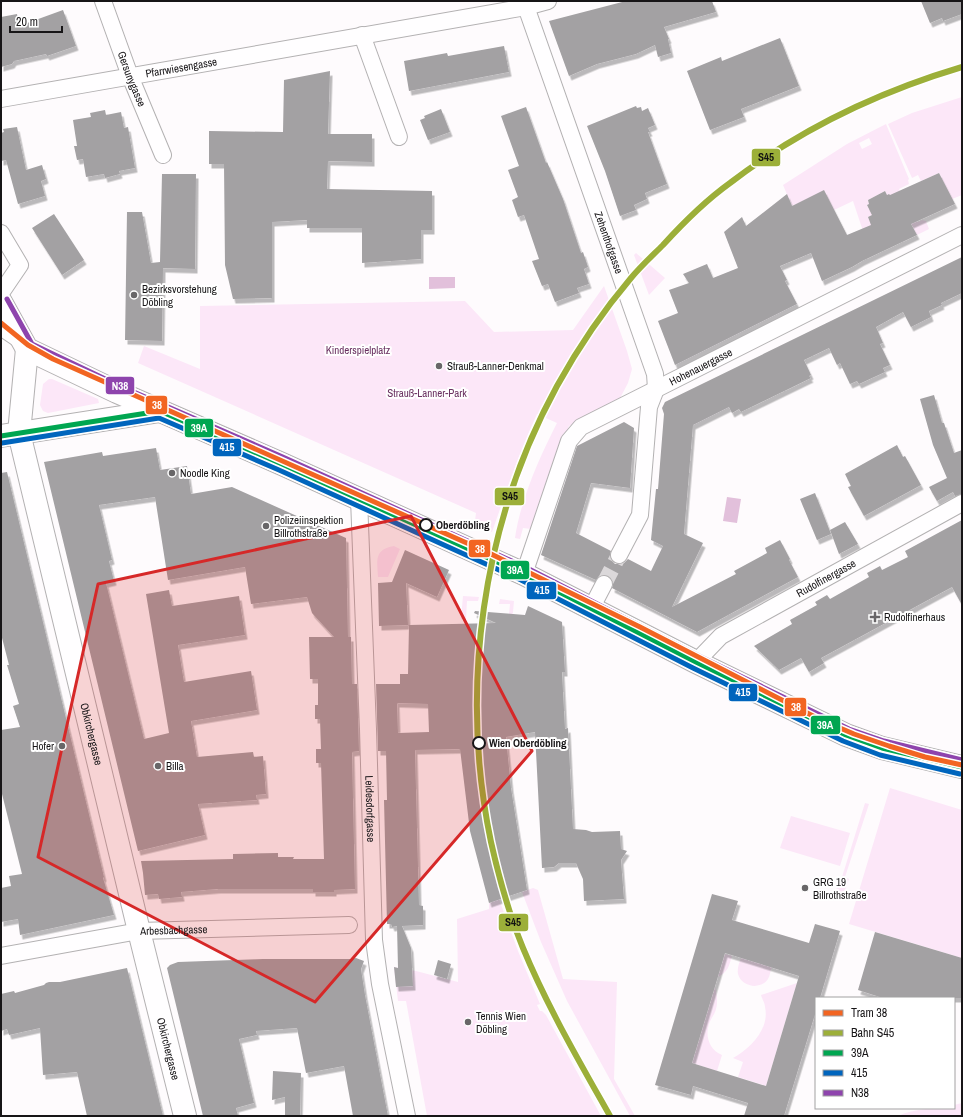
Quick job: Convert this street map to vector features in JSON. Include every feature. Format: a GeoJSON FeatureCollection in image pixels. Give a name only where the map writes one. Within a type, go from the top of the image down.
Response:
{"type":"FeatureCollection","features":[{"type":"Feature","properties":{"kind":"main road"},"geometry":{"type":"LineString","coordinates":[[1,302],[27,349],[160,411],[282,464],[524,574],[696,662],[846,735],[882,748],[962,767]]}},
{"type":"Feature","properties":{"kind":"main road","name":"Obkirchergasse"},"geometry":{"type":"LineString","coordinates":[[27,349],[10,434],[139,931],[185,1116]]}},
{"type":"Feature","properties":{"kind":"main road"},"geometry":{"type":"LineString","coordinates":[[10,434],[160,411]]}},
{"type":"Feature","properties":{"kind":"street","name":"Gersunygasse"},"geometry":{"type":"LineString","coordinates":[[103,1],[130,76],[163,156]]}},
{"type":"Feature","properties":{"kind":"street","name":"Pfarrwiesengasse"},"geometry":{"type":"LineString","coordinates":[[1,99],[548,1]]}},
{"type":"Feature","properties":{"kind":"street","name":"Zehenthofgasse"},"geometry":{"type":"LineString","coordinates":[[525,4],[656,374],[656,389],[649,407],[640,515],[619,555]]}},
{"type":"Feature","properties":{"kind":"street"},"geometry":{"type":"LineString","coordinates":[[362,35],[399,137]]}},
{"type":"Feature","properties":{"kind":"street"},"geometry":{"type":"LineString","coordinates":[[1,233],[20,265],[1,293]]}},
{"type":"Feature","properties":{"kind":"street","name":"Hohenauergasse"},"geometry":{"type":"LineString","coordinates":[[524,574],[569,441],[581,427],[962,235]]}},
{"type":"Feature","properties":{"kind":"street","name":"Leidesdorfgasse"},"geometry":{"type":"LineString","coordinates":[[359,500],[374,940],[380,984],[407,1116]]}},
{"type":"Feature","properties":{"kind":"street","name":"Rudolfinergasse"},"geometry":{"type":"LineString","coordinates":[[696,662],[721,636],[962,503]]}},
{"type":"Feature","properties":{"kind":"street"},"geometry":{"type":"LineString","coordinates":[[592,608],[604,584]]}},
{"type":"Feature","properties":{"kind":"street","name":"Arbesbachgasse"},"geometry":{"type":"LineString","coordinates":[[1,956],[139,931],[349,925]]}},
{"type":"Feature","properties":{"kind":"lane"},"geometry":{"type":"LineString","coordinates":[[1,332],[27,349]]}},
{"type":"Feature","properties":{"kind":"highlighted area"},"geometry":{"type":"Polygon","coordinates":[[[411,516],[532,751],[315,1002],[38,857],[98,584],[411,516]]]}},
{"type":"Feature","properties":{"kind":"green space"},"geometry":{"type":"Polygon","coordinates":[[[962,97],[962,195],[952,199],[939,173],[921,181],[918,175],[912,178],[888,124],[912,113],[962,97]]]}},
{"type":"Feature","properties":{"kind":"green space"},"geometry":{"type":"Polygon","coordinates":[[[886,124],[909,179],[909,184],[899,189],[913,219],[918,222],[922,220],[926,221],[929,229],[917,235],[909,220],[885,191],[868,200],[869,204],[867,205],[872,215],[868,217],[874,231],[863,231],[853,201],[834,210],[824,191],[792,206],[783,185],[847,144],[886,124]],[[869,138],[859,143],[862,149],[872,144],[869,138]]]}},
{"type":"Feature","properties":{"kind":"green space"},"geometry":{"type":"Polygon","coordinates":[[[636,253],[665,278],[649,295],[634,255],[636,253]]]}},
{"type":"Feature","properties":{"kind":"green space","name":"Strauß-Lanner-Park"},"geometry":{"type":"Polygon","coordinates":[[[604,286],[632,369],[628,383],[618,402],[569,426],[531,529],[523,528],[520,539],[515,538],[521,509],[538,464],[557,423],[537,414],[492,532],[477,526],[475,521],[476,513],[138,363],[144,346],[200,369],[200,306],[465,301],[494,332],[573,330],[604,286]]]}},
{"type":"Feature","properties":{"kind":"green space"},"geometry":{"type":"Polygon","coordinates":[[[49,379],[98,399],[99,403],[48,413],[43,411],[40,405],[43,384],[49,379]]]}},
{"type":"Feature","properties":{"kind":"green space"},"geometry":{"type":"Polygon","coordinates":[[[394,546],[400,549],[388,577],[378,577],[377,561],[380,553],[383,550],[394,546]]]}},
{"type":"Feature","properties":{"kind":"green space"},"geometry":{"type":"Polygon","coordinates":[[[463,596],[479,597],[478,601],[467,601],[466,619],[461,619],[463,596]]]}},
{"type":"Feature","properties":{"kind":"green space"},"geometry":{"type":"Polygon","coordinates":[[[500,599],[514,601],[512,623],[509,614],[510,604],[499,604],[500,599]]]}},
{"type":"Feature","properties":{"kind":"green space"},"geometry":{"type":"Polygon","coordinates":[[[890,788],[962,810],[962,958],[849,924],[890,788]]]}},
{"type":"Feature","properties":{"kind":"green space"},"geometry":{"type":"Polygon","coordinates":[[[865,803],[869,804],[845,877],[849,879],[842,899],[834,897],[840,877],[842,877],[865,803]]]}},
{"type":"Feature","properties":{"kind":"green space"},"geometry":{"type":"Polygon","coordinates":[[[791,816],[850,833],[840,866],[780,848],[791,816]]]}},
{"type":"Feature","properties":{"kind":"green space"},"geometry":{"type":"Polygon","coordinates":[[[533,888],[538,890],[563,979],[617,982],[614,1079],[635,1116],[630,1116],[567,1001],[541,942],[522,892],[533,888]]]}},
{"type":"Feature","properties":{"kind":"green space","name":"Tennis Wien Döbling"},"geometry":{"type":"Polygon","coordinates":[[[499,899],[518,951],[540,1004],[537,1005],[540,1011],[546,1015],[601,1116],[427,1116],[406,1001],[398,1001],[394,967],[458,982],[457,919],[489,909],[489,903],[499,899]]]}},
{"type":"Feature","properties":{"kind":"green space"},"geometry":{"type":"Polygon","coordinates":[[[725,954],[732,956],[731,960],[726,971],[718,977],[725,954]]]}},
{"type":"Feature","properties":{"kind":"green space"},"geometry":{"type":"Polygon","coordinates":[[[741,958],[772,967],[765,983],[751,986],[743,982],[738,974],[738,966],[741,958]]]}},
{"type":"Feature","properties":{"kind":"green space"},"geometry":{"type":"Polygon","coordinates":[[[797,983],[766,1086],[738,1077],[743,1062],[733,1058],[752,1044],[762,1030],[764,1023],[766,1015],[765,1006],[761,995],[797,983]]]}},
{"type":"Feature","properties":{"kind":"green space"},"geometry":{"type":"Polygon","coordinates":[[[715,987],[717,1007],[709,1024],[708,1038],[714,1050],[722,1055],[717,1071],[692,1063],[715,987]]]}},
{"type":"Feature","properties":{"kind":"green space"},"geometry":{"type":"Polygon","coordinates":[[[962,1103],[962,1116],[898,1116],[926,1109],[955,1109],[955,1105],[962,1103]]]}},
{"type":"Feature","properties":{"kind":"shaded area"},"geometry":{"type":"Polygon","coordinates":[[[429,277],[455,277],[455,288],[429,289],[429,277]]]}},
{"type":"Feature","properties":{"kind":"shaded area"},"geometry":{"type":"Polygon","coordinates":[[[727,497],[741,499],[737,523],[723,521],[727,497]]]}},
{"type":"Feature","properties":{"kind":"building"},"geometry":{"type":"Polygon","coordinates":[[[626,1],[712,1],[716,12],[664,27],[669,39],[671,53],[658,57],[655,45],[636,54],[597,64],[569,76],[549,21],[626,1]]]}},
{"type":"Feature","properties":{"kind":"building"},"geometry":{"type":"Polygon","coordinates":[[[921,1],[962,1],[962,14],[943,21],[942,18],[930,23],[921,1]]]}},
{"type":"Feature","properties":{"kind":"building"},"geometry":{"type":"Polygon","coordinates":[[[63,10],[76,46],[47,56],[46,54],[14,61],[12,64],[1,67],[1,17],[17,14],[19,26],[63,10]]]}},
{"type":"Feature","properties":{"kind":"building"},"geometry":{"type":"Polygon","coordinates":[[[780,38],[799,86],[741,109],[744,117],[710,130],[687,71],[721,57],[722,61],[780,38]]]}},
{"type":"Feature","properties":{"kind":"building"},"geometry":{"type":"Polygon","coordinates":[[[504,46],[509,72],[409,91],[404,61],[447,53],[448,56],[504,46]]]}},
{"type":"Feature","properties":{"kind":"building"},"geometry":{"type":"Polygon","coordinates":[[[330,71],[328,134],[372,134],[372,162],[328,161],[327,189],[432,191],[432,230],[421,230],[421,259],[362,263],[362,228],[307,228],[307,220],[272,222],[272,298],[233,299],[225,265],[224,164],[209,164],[209,131],[283,132],[284,80],[330,71]]]}},
{"type":"Feature","properties":{"kind":"building"},"geometry":{"type":"Polygon","coordinates":[[[636,106],[637,108],[641,107],[642,111],[648,108],[655,125],[648,128],[650,132],[648,132],[667,184],[645,193],[647,199],[634,205],[636,210],[620,216],[605,171],[587,126],[636,106]]]}},
{"type":"Feature","properties":{"kind":"building"},"geometry":{"type":"Polygon","coordinates":[[[526,107],[546,163],[547,162],[563,199],[581,253],[583,252],[588,267],[584,269],[589,284],[577,288],[579,293],[555,302],[548,284],[542,286],[532,261],[539,259],[524,215],[518,217],[512,200],[518,197],[508,170],[519,166],[501,116],[526,107]]]}},
{"type":"Feature","properties":{"kind":"building"},"geometry":{"type":"Polygon","coordinates":[[[441,109],[450,132],[428,140],[420,120],[425,118],[424,116],[441,109]]]}},
{"type":"Feature","properties":{"kind":"building"},"geometry":{"type":"Polygon","coordinates":[[[105,110],[106,115],[121,112],[124,128],[128,127],[135,168],[119,171],[120,174],[105,178],[104,174],[86,177],[83,159],[77,160],[74,146],[77,146],[73,120],[91,117],[90,113],[105,110]]]}},
{"type":"Feature","properties":{"kind":"building"},"geometry":{"type":"Polygon","coordinates":[[[17,127],[26,170],[42,165],[46,179],[41,181],[45,196],[18,204],[6,160],[1,161],[1,133],[4,132],[3,129],[17,127]]]}},
{"type":"Feature","properties":{"kind":"building"},"geometry":{"type":"Polygon","coordinates":[[[939,173],[955,204],[911,224],[917,235],[822,281],[811,253],[780,266],[787,280],[785,281],[797,304],[675,365],[658,321],[678,313],[669,290],[689,283],[683,274],[707,264],[713,278],[738,268],[724,232],[742,217],[746,226],[787,194],[792,206],[824,190],[847,235],[871,225],[868,217],[872,215],[867,205],[869,204],[868,200],[885,191],[887,195],[890,195],[939,173]]]}},
{"type":"Feature","properties":{"kind":"building"},"geometry":{"type":"Polygon","coordinates":[[[162,174],[196,174],[195,269],[163,268],[162,341],[125,340],[127,212],[142,212],[151,263],[160,262],[162,174]]]}},
{"type":"Feature","properties":{"kind":"building"},"geometry":{"type":"Polygon","coordinates":[[[54,214],[84,260],[62,275],[32,228],[54,214]]]}},
{"type":"Feature","properties":{"kind":"building"},"geometry":{"type":"Polygon","coordinates":[[[962,257],[962,293],[941,303],[942,305],[929,311],[931,317],[911,327],[903,312],[876,327],[883,343],[880,344],[890,365],[883,368],[885,372],[859,384],[857,381],[850,384],[840,363],[837,365],[829,348],[804,360],[811,378],[741,412],[739,409],[732,413],[729,407],[693,425],[684,534],[703,543],[672,607],[736,574],[734,571],[767,553],[765,548],[780,540],[798,577],[697,632],[612,588],[612,579],[608,575],[599,576],[596,580],[541,555],[577,446],[624,422],[634,428],[630,488],[591,483],[576,533],[611,551],[611,560],[615,564],[624,563],[628,559],[651,571],[663,546],[651,540],[656,489],[658,489],[664,414],[662,408],[665,402],[962,257]]]}},
{"type":"Feature","properties":{"kind":"building"},"geometry":{"type":"Polygon","coordinates":[[[934,395],[942,423],[944,423],[954,453],[962,450],[962,494],[955,496],[953,492],[937,501],[929,487],[947,478],[933,445],[920,399],[934,395]]]}},
{"type":"Feature","properties":{"kind":"building"},"geometry":{"type":"Polygon","coordinates":[[[897,445],[903,457],[905,456],[921,485],[864,516],[848,487],[851,486],[845,474],[897,445]]]}},
{"type":"Feature","properties":{"kind":"building"},"geometry":{"type":"Polygon","coordinates":[[[156,448],[160,470],[187,466],[191,494],[232,487],[346,538],[348,637],[351,637],[352,684],[357,684],[359,751],[352,752],[355,889],[334,890],[334,892],[313,892],[313,889],[218,889],[181,892],[182,897],[159,899],[158,894],[145,895],[141,861],[233,859],[233,854],[278,853],[278,857],[294,857],[293,859],[324,859],[321,763],[316,763],[316,749],[321,749],[320,719],[315,719],[315,705],[318,705],[318,679],[310,679],[309,637],[334,637],[312,613],[307,597],[251,604],[245,567],[168,580],[155,497],[99,505],[112,560],[109,561],[114,581],[106,583],[144,739],[169,733],[146,594],[169,590],[172,606],[239,596],[245,635],[178,645],[184,682],[251,671],[257,710],[191,721],[197,757],[253,752],[254,757],[263,756],[266,794],[256,795],[257,800],[198,804],[205,835],[138,851],[44,462],[102,452],[103,456],[156,448]]]}},
{"type":"Feature","properties":{"kind":"building"},"geometry":{"type":"Polygon","coordinates":[[[7,472],[104,877],[103,878],[114,915],[20,935],[18,919],[1,922],[1,888],[11,886],[9,876],[22,874],[1,790],[1,730],[20,727],[13,706],[19,704],[7,665],[9,665],[1,634],[1,473],[7,472]]]}},
{"type":"Feature","properties":{"kind":"building"},"geometry":{"type":"Polygon","coordinates":[[[815,493],[831,534],[817,540],[800,499],[815,493]]]}},
{"type":"Feature","properties":{"kind":"building"},"geometry":{"type":"Polygon","coordinates":[[[962,520],[962,605],[952,587],[821,658],[824,663],[809,672],[801,658],[779,670],[754,646],[792,624],[790,620],[817,605],[815,602],[827,595],[830,599],[869,577],[867,573],[880,566],[882,570],[908,557],[905,551],[962,520]]]}},
{"type":"Feature","properties":{"kind":"building"},"geometry":{"type":"Polygon","coordinates":[[[845,522],[858,544],[839,554],[830,530],[845,522]]]}},
{"type":"Feature","properties":{"kind":"building"},"geometry":{"type":"Polygon","coordinates":[[[405,550],[449,570],[437,597],[406,583],[408,625],[379,626],[378,583],[392,582],[405,550]]]}},
{"type":"Feature","properties":{"kind":"building"},"geometry":{"type":"Polygon","coordinates":[[[528,606],[562,622],[565,672],[562,672],[565,729],[568,728],[573,829],[592,832],[620,831],[621,849],[627,851],[621,860],[624,899],[584,901],[583,879],[576,863],[559,863],[554,867],[542,868],[535,732],[506,737],[511,788],[527,890],[489,903],[470,831],[460,749],[415,750],[419,905],[423,906],[423,925],[402,926],[411,948],[413,986],[396,987],[394,967],[398,968],[397,926],[392,927],[391,924],[387,924],[384,800],[387,800],[386,751],[378,751],[376,684],[400,684],[400,674],[408,674],[409,625],[496,623],[474,613],[475,611],[525,615],[528,606]],[[397,703],[398,733],[429,732],[428,704],[397,703]]]}},
{"type":"Feature","properties":{"kind":"building"},"geometry":{"type":"Polygon","coordinates":[[[712,894],[738,901],[732,920],[809,943],[815,924],[840,931],[820,997],[815,997],[815,1014],[784,1116],[744,1116],[748,1103],[693,1086],[691,1095],[655,1085],[712,894]],[[725,953],[692,1063],[766,1086],[799,976],[725,953]]]}},
{"type":"Feature","properties":{"kind":"building"},"geometry":{"type":"Polygon","coordinates":[[[875,932],[962,958],[962,998],[880,997],[858,990],[875,932]]]}},
{"type":"Feature","properties":{"kind":"building"},"geometry":{"type":"Polygon","coordinates":[[[356,958],[364,961],[361,969],[365,995],[388,1116],[353,1116],[344,1066],[306,1073],[297,1028],[256,1031],[257,1035],[239,1039],[254,1103],[236,1108],[238,1116],[203,1116],[167,968],[178,962],[356,958]]]}},
{"type":"Feature","properties":{"kind":"building"},"geometry":{"type":"Polygon","coordinates":[[[438,960],[451,964],[447,979],[434,975],[438,960]]]}},
{"type":"Feature","properties":{"kind":"building"},"geometry":{"type":"Polygon","coordinates":[[[127,968],[163,1116],[87,1116],[77,1072],[43,1075],[40,1028],[9,1035],[7,1029],[1,1031],[1,994],[14,991],[15,993],[44,985],[49,982],[60,982],[127,968]]]}},
{"type":"Feature","properties":{"kind":"building"},"geometry":{"type":"Polygon","coordinates":[[[273,1071],[301,1073],[300,1116],[285,1116],[285,1097],[272,1100],[273,1071]]]}},
{"type":"Feature","properties":{"kind":"tunnel"},"geometry":{"type":"LineString","coordinates":[[604,584],[619,555]]}},
{"type":"Feature","properties":{"kind":"tram line","name":"38"},"geometry":{"type":"LineString","coordinates":[[1,323],[28,345],[53,359],[487,552],[640,627],[819,719],[854,734],[889,746],[925,757],[962,765]]}},
{"type":"Feature","properties":{"kind":"rail line","name":"S45"},"geometry":{"type":"LineString","coordinates":[[610,1116],[575,1054],[532,970],[513,922],[491,842],[482,784],[477,725],[478,667],[484,608],[495,550],[511,494],[531,439],[557,386],[582,344],[631,278],[695,212],[721,190],[757,164],[812,129],[870,100],[962,67]]}},
{"type":"Feature","properties":{"kind":"transit line","name":"N38"},"geometry":{"type":"LineString","coordinates":[[7,299],[32,344],[120,386],[285,458],[527,568],[699,656],[849,729],[884,741],[962,760]]}},
{"type":"Feature","properties":{"kind":"transit line","name":"39A"},"geometry":{"type":"LineString","coordinates":[[1,436],[160,411],[282,464],[524,574],[696,662],[846,735],[882,748],[962,767]]}},
{"type":"Feature","properties":{"kind":"transit line","name":"415"},"geometry":{"type":"LineString","coordinates":[[2,443],[159,418],[279,470],[521,580],[693,668],[843,741],[880,755],[960,774]]}},
{"type":"Feature","properties":{"kind":"place","name":"Bezirksvorstehung Döbling"},"geometry":{"type":"Point","coordinates":[134,295]}},
{"type":"Feature","properties":{"kind":"place","name":"Strauß-Lanner-Denkmal"},"geometry":{"type":"Point","coordinates":[439,366]}},
{"type":"Feature","properties":{"kind":"place","name":"Noodle King"},"geometry":{"type":"Point","coordinates":[172,473]}},
{"type":"Feature","properties":{"kind":"place","name":"Oberdöbling"},"geometry":{"type":"Point","coordinates":[426,525]}},
{"type":"Feature","properties":{"kind":"place","name":"Polizeiinspektion Billrothstraße"},"geometry":{"type":"Point","coordinates":[266,526]}},
{"type":"Feature","properties":{"kind":"place","name":"Rudolfinerhaus"},"geometry":{"type":"Point","coordinates":[875,617]}},
{"type":"Feature","properties":{"kind":"place","name":"Wien Oberdöbling"},"geometry":{"type":"Point","coordinates":[479,743]}},
{"type":"Feature","properties":{"kind":"place","name":"Hofer"},"geometry":{"type":"Point","coordinates":[62,746]}},
{"type":"Feature","properties":{"kind":"place","name":"Billa"},"geometry":{"type":"Point","coordinates":[158,766]}},
{"type":"Feature","properties":{"kind":"place","name":"GRG 19 Billrothstraße"},"geometry":{"type":"Point","coordinates":[805,888]}},
{"type":"Feature","properties":{"kind":"place","name":"Tennis Wien Döbling"},"geometry":{"type":"Point","coordinates":[468,1022]}},
{"type":"Feature","properties":{"kind":"park label","name":"Kinderspielplatz"},"geometry":{"type":"Point","coordinates":[358,350]}}]}
